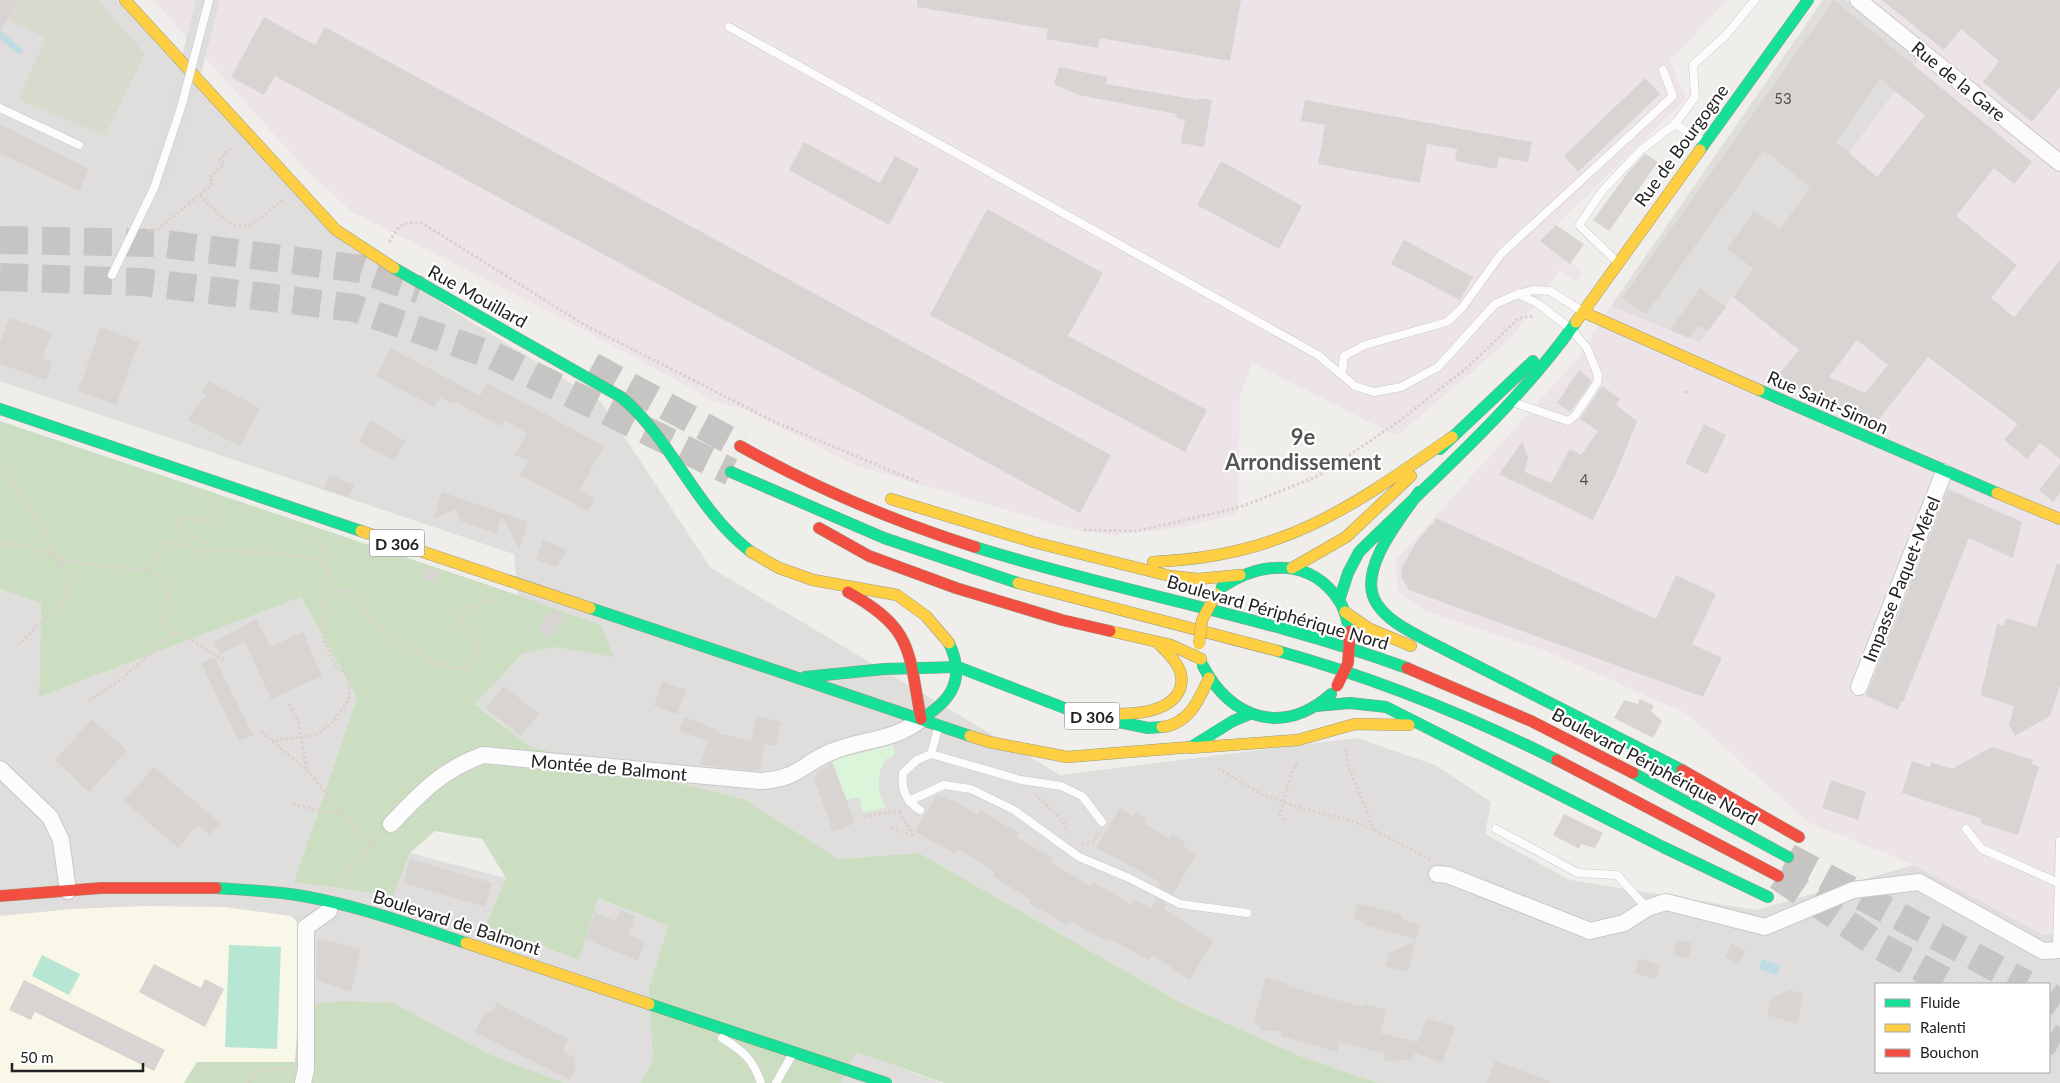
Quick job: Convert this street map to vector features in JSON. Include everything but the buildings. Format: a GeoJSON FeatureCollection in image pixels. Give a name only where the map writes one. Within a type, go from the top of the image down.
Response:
{"type":"FeatureCollection","features":[{"type":"Feature","properties":{"kind":"main road","name":"Rue Mouillard"},"geometry":{"type":"LineString","coordinates":[[125,0],[336,230],[408,278],[614,392],[638,413],[703,505],[748,550],[785,570],[835,585],[877,590],[907,600],[942,629],[952,648],[958,667]]}},
{"type":"Feature","properties":{"kind":"main road","name":"Rue de Bourgogne"},"geometry":{"type":"LineString","coordinates":[[1419,492],[1530,383],[1584,312],[1704,142],[1808,0]]}},
{"type":"Feature","properties":{"kind":"main road","name":"Rue Saint-Simon"},"geometry":{"type":"LineString","coordinates":[[1584,312],[1944,472],[2060,519]]}},
{"type":"Feature","properties":{"kind":"main road"},"geometry":{"type":"LineString","coordinates":[[1292,568],[1332,547],[1346,537],[1542,354],[1558,346]]}},
{"type":"Feature","properties":{"kind":"main road","name":"D 306"},"geometry":{"type":"LineString","coordinates":[[0,409],[989,742],[1067,757],[1189,748],[1233,721],[1250,714]]}},
{"type":"Feature","properties":{"kind":"main road"},"geometry":{"type":"LineString","coordinates":[[1112,563],[1196,559],[1244,551],[1282,539],[1344,510],[1452,437]]}},
{"type":"Feature","properties":{"kind":"main road","name":"Boulevard Périphérique Nord"},"geometry":{"type":"LineString","coordinates":[[740,446],[765,461],[856,502],[950,538],[1081,577],[1289,629],[1403,666],[1526,719],[1788,857]]}},
{"type":"Feature","properties":{"kind":"main road"},"geometry":{"type":"LineString","coordinates":[[765,461],[840,484]]}},
{"type":"Feature","properties":{"kind":"main road","name":"Boulevard Périphérique Nord"},"geometry":{"type":"LineString","coordinates":[[794,513],[731,472],[812,510],[942,560],[1043,590],[1299,656],[1425,699],[1554,758],[1778,876]]}},
{"type":"Feature","properties":{"kind":"main road"},"geometry":{"type":"LineString","coordinates":[[1339,601],[1348,572],[1359,552],[1419,492]]}},
{"type":"Feature","properties":{"kind":"main road"},"geometry":{"type":"LineString","coordinates":[[1419,492],[1374,563],[1370,579],[1372,597],[1384,613],[1398,624],[1515,687],[1751,805],[1799,837]]}},
{"type":"Feature","properties":{"kind":"main road"},"geometry":{"type":"LineString","coordinates":[[878,495],[1033,542],[1183,579],[1240,575],[1263,567],[1292,568],[1320,580],[1339,601],[1345,612],[1350,631],[1348,663],[1337,686],[1316,706]]}},
{"type":"Feature","properties":{"kind":"main road"},"geometry":{"type":"LineString","coordinates":[[810,522],[869,556],[956,588],[1062,620],[1187,651],[1201,659]]}},
{"type":"Feature","properties":{"kind":"main road"},"geometry":{"type":"LineString","coordinates":[[1240,575],[1216,594],[1202,620],[1199,644],[1201,659],[1209,678],[1221,695],[1250,714],[1284,718],[1316,706],[1350,702],[1386,707],[1418,725],[1541,784],[1663,847],[1768,897]]}},
{"type":"Feature","properties":{"kind":"main road","name":"Rue Mouillard"},"geometry":{"type":"LineString","coordinates":[[835,585],[876,606],[900,630],[905,640],[912,668],[921,719]]}},
{"type":"Feature","properties":{"kind":"main road"},"geometry":{"type":"LineString","coordinates":[[1345,612],[1381,634],[1515,687]]}},
{"type":"Feature","properties":{"kind":"main road"},"geometry":{"type":"LineString","coordinates":[[886,614],[891,643]]}},
{"type":"Feature","properties":{"kind":"main road"},"geometry":{"type":"LineString","coordinates":[[1080,714],[1152,711],[1167,705],[1174,699],[1182,683],[1181,672],[1176,662],[1158,643]]}},
{"type":"Feature","properties":{"kind":"main road"},"geometry":{"type":"LineString","coordinates":[[884,669],[890,657]]}},
{"type":"Feature","properties":{"kind":"main road"},"geometry":{"type":"LineString","coordinates":[[921,719],[944,703],[951,693],[958,667]]}},
{"type":"Feature","properties":{"kind":"main road","name":"D 306"},"geometry":{"type":"LineString","coordinates":[[795,677],[884,669],[958,667],[1080,714],[1148,728],[1171,726],[1191,712],[1204,692],[1209,678]]}},
{"type":"Feature","properties":{"kind":"main road"},"geometry":{"type":"LineString","coordinates":[[1189,748],[1298,740],[1355,724],[1418,725]]}},
{"type":"Feature","properties":{"kind":"main road","name":"Boulevard de Balmont"},"geometry":{"type":"LineString","coordinates":[[0,896],[68,891],[182,887],[274,892],[332,902],[398,920],[886,1083]]}},
{"type":"Feature","properties":{"kind":"street","name":"Rue de la Gare"},"geometry":{"type":"LineString","coordinates":[[1858,0],[2060,163]]}},
{"type":"Feature","properties":{"kind":"street","name":"Impasse Paquet-Mérel"},"geometry":{"type":"LineString","coordinates":[[1859,687],[1944,472]]}},
{"type":"Feature","properties":{"kind":"street","name":"Montée de Balmont"},"geometry":{"type":"LineString","coordinates":[[391,824],[432,781],[458,764],[483,755],[760,782],[780,780],[796,774],[828,753],[849,745],[901,733],[921,719]]}},
{"type":"Feature","properties":{"kind":"street"},"geometry":{"type":"LineString","coordinates":[[0,769],[50,817],[61,840],[68,891]]}},
{"type":"Feature","properties":{"kind":"street"},"geometry":{"type":"LineString","coordinates":[[1443,875],[1590,931],[1624,923],[1647,908],[1666,902],[1765,927],[1853,890],[1919,882],[2043,951],[2059,950]]}},
{"type":"Feature","properties":{"kind":"street"},"geometry":{"type":"LineString","coordinates":[[305,1076],[306,927],[329,912]]}},
{"type":"Feature","properties":{"kind":"lane"},"geometry":{"type":"LineString","coordinates":[[112,275],[154,188],[181,108],[209,0]]}},
{"type":"Feature","properties":{"kind":"lane"},"geometry":{"type":"LineString","coordinates":[[1619,263],[1578,225],[1603,190],[1641,150],[1675,124],[1695,97],[1693,65],[1726,36],[1755,0]]}},
{"type":"Feature","properties":{"kind":"lane"},"geometry":{"type":"LineString","coordinates":[[729,27],[1318,355],[1354,386],[1374,392],[1401,387],[1438,367],[1495,304],[1518,294],[1534,290],[1550,291],[1584,312]]}},
{"type":"Feature","properties":{"kind":"lane"},"geometry":{"type":"LineString","coordinates":[[1342,374],[1344,356],[1365,345],[1447,322],[1462,308],[1501,254],[1673,96],[1663,70]]}},
{"type":"Feature","properties":{"kind":"lane"},"geometry":{"type":"LineString","coordinates":[[0,108],[79,145]]}},
{"type":"Feature","properties":{"kind":"lane"},"geometry":{"type":"LineString","coordinates":[[1675,124],[1704,142]]}},
{"type":"Feature","properties":{"kind":"lane"},"geometry":{"type":"LineString","coordinates":[[1512,402],[1568,421],[1575,416],[1597,383],[1598,375],[1587,348],[1571,329],[1551,313],[1518,294]]}},
{"type":"Feature","properties":{"kind":"lane"},"geometry":{"type":"LineString","coordinates":[[931,754],[940,725]]}},
{"type":"Feature","properties":{"kind":"lane"},"geometry":{"type":"LineString","coordinates":[[920,810],[909,801],[902,787],[903,773],[917,760],[931,754],[1021,780],[1061,786],[1082,796],[1102,822]]}},
{"type":"Feature","properties":{"kind":"lane"},"geometry":{"type":"LineString","coordinates":[[909,801],[944,785],[971,789],[1014,810],[1079,857],[1129,878],[1180,904],[1247,913]]}},
{"type":"Feature","properties":{"kind":"lane"},"geometry":{"type":"LineString","coordinates":[[1496,829],[1578,873],[1617,874],[1647,908]]}},
{"type":"Feature","properties":{"kind":"lane"},"geometry":{"type":"LineString","coordinates":[[1966,829],[1982,849],[2059,884]]}},
{"type":"Feature","properties":{"kind":"lane"},"geometry":{"type":"LineString","coordinates":[[2059,950],[2060,841]]}},
{"type":"Feature","properties":{"kind":"lane"},"geometry":{"type":"LineString","coordinates":[[627,996],[720,1037],[744,1052],[757,1069],[762,1083]]}},
{"type":"Feature","properties":{"kind":"lane"},"geometry":{"type":"LineString","coordinates":[[776,1083],[794,1051]]}},
{"type":"Feature","properties":{"kind":"path"},"geometry":{"type":"LineString","coordinates":[[148,230],[156,231],[213,183],[209,178],[224,164],[219,159],[233,146]]}},
{"type":"Feature","properties":{"kind":"path"},"geometry":{"type":"LineString","coordinates":[[200,195],[224,221],[242,227],[259,221],[282,199]]}},
{"type":"Feature","properties":{"kind":"path"},"geometry":{"type":"LineString","coordinates":[[378,258],[398,227],[407,222],[422,222],[583,324],[777,423],[926,486]]}},
{"type":"Feature","properties":{"kind":"path"},"geometry":{"type":"LineString","coordinates":[[1076,529],[1137,531],[1246,505],[1318,476],[1398,422],[1462,372],[1519,318],[1551,313]]}},
{"type":"Feature","properties":{"kind":"path"},"geometry":{"type":"LineString","coordinates":[[0,468],[24,498],[59,560],[68,582],[67,598],[18,645]]}},
{"type":"Feature","properties":{"kind":"path"},"geometry":{"type":"LineString","coordinates":[[212,499],[212,509],[218,518],[216,524],[184,516],[179,520],[181,528],[200,539],[212,551]]}},
{"type":"Feature","properties":{"kind":"path"},"geometry":{"type":"LineString","coordinates":[[150,571],[164,543],[173,541],[204,553],[212,551],[261,552],[315,559],[323,563],[327,571],[330,593]]}},
{"type":"Feature","properties":{"kind":"path"},"geometry":{"type":"LineString","coordinates":[[0,545],[9,543],[33,549],[59,560],[150,571],[166,583],[169,596],[164,617],[172,633],[184,636],[226,661]]}},
{"type":"Feature","properties":{"kind":"path"},"geometry":{"type":"LineString","coordinates":[[272,741],[316,735],[344,710],[350,693],[350,683],[345,673],[337,668],[322,638],[323,601],[330,593],[340,590],[350,592],[376,625],[394,640],[430,659],[454,668],[468,667],[477,658],[479,646],[458,621],[462,611],[500,595]]}},
{"type":"Feature","properties":{"kind":"path"},"geometry":{"type":"LineString","coordinates":[[89,701],[124,677],[172,633]]}},
{"type":"Feature","properties":{"kind":"path"},"geometry":{"type":"LineString","coordinates":[[289,704],[298,722],[307,770]]}},
{"type":"Feature","properties":{"kind":"path"},"geometry":{"type":"LineString","coordinates":[[261,732],[307,770],[344,817],[371,846]]}},
{"type":"Feature","properties":{"kind":"path"},"geometry":{"type":"LineString","coordinates":[[1344,745],[1350,770],[1374,830]]}},
{"type":"Feature","properties":{"kind":"path"},"geometry":{"type":"LineString","coordinates":[[1284,820],[1280,815],[1289,780],[1300,757]]}},
{"type":"Feature","properties":{"kind":"path"},"geometry":{"type":"LineString","coordinates":[[1213,764],[1224,774],[1261,794],[1304,809],[1347,819],[1374,830],[1437,863],[1443,875]]}},
{"type":"Feature","properties":{"kind":"path"},"geometry":{"type":"LineString","coordinates":[[1021,780],[1063,821],[1068,833],[1070,849],[1095,841],[1102,822]]}},
{"type":"Feature","properties":{"kind":"path"},"geometry":{"type":"LineString","coordinates":[[293,804],[344,817]]}},
{"type":"Feature","properties":{"kind":"path"},"geometry":{"type":"LineString","coordinates":[[891,828],[914,836],[898,810]]}},
{"type":"Feature","properties":{"kind":"path"},"geometry":{"type":"LineString","coordinates":[[864,817],[904,810]]}},
{"type":"Feature","properties":{"kind":"path"},"geometry":{"type":"LineString","coordinates":[[334,885],[391,824]]}},
{"type":"Feature","properties":{"kind":"path"},"geometry":{"type":"LineString","coordinates":[[249,1083],[251,1075],[262,1069],[305,1076]]}},
{"type":"Feature","properties":{"kind":"shaded area"},"geometry":{"type":"Polygon","coordinates":[[[0,0],[117,0],[347,245],[601,402],[711,568],[1060,775],[1357,738],[1435,765],[1491,802],[1485,834],[1570,880],[1756,910],[1914,865],[2044,935],[2060,933],[2060,1083],[1379,1083],[1302,1057],[1181,1003],[919,853],[839,859],[744,799],[531,747],[475,703],[523,653],[514,554],[0,381],[0,0]]]}},
{"type":"Feature","properties":{"kind":"shaded area"},"geometry":{"type":"Polygon","coordinates":[[[20,0],[98,0],[145,54],[105,136],[18,99],[46,38],[8,20],[20,0]]]}},
{"type":"Feature","properties":{"kind":"shaded area"},"geometry":{"type":"Polygon","coordinates":[[[153,0],[1727,0],[1670,61],[1686,99],[1540,241],[1582,271],[1576,282],[1560,270],[1516,332],[1397,436],[1252,363],[1240,396],[1238,514],[1182,527],[1116,535],[1075,530],[857,466],[746,410],[716,402],[556,315],[352,212],[305,169],[153,0]]]}},
{"type":"Feature","properties":{"kind":"shaded area"},"geometry":{"type":"Polygon","coordinates":[[[1823,0],[1846,0],[1923,54],[1849,153],[1810,188],[1700,343],[1611,306],[1823,0]]]}},
{"type":"Feature","properties":{"kind":"shaded area"},"geometry":{"type":"Polygon","coordinates":[[[1868,0],[2060,0],[2060,933],[2044,935],[1914,865],[1809,823],[1687,714],[1546,651],[1425,611],[1398,592],[1395,561],[1578,358],[1611,306],[1700,343],[1810,187],[1849,153],[1923,54],[1868,0]]]}},
{"type":"Feature","properties":{"kind":"shaded area"},"geometry":{"type":"Polygon","coordinates":[[[0,589],[41,603],[39,697],[301,597],[357,698],[294,882],[392,896],[410,853],[506,878],[485,927],[578,960],[597,898],[668,926],[649,987],[838,1045],[941,1083],[0,1083],[0,589]]]}},
{"type":"Feature","properties":{"kind":"shaded area"},"geometry":{"type":"Polygon","coordinates":[[[145,906],[224,907],[291,916],[299,925],[299,1006],[296,1062],[197,1063],[184,1083],[0,1083],[0,916],[73,909],[145,906]]]}},
{"type":"Feature","properties":{"kind":"green space"},"geometry":{"type":"Polygon","coordinates":[[[0,421],[503,590],[601,625],[614,657],[555,647],[523,653],[475,704],[531,747],[744,799],[839,859],[919,853],[1181,1003],[1302,1057],[1379,1083],[944,1083],[856,1052],[841,1083],[641,1083],[653,1060],[649,987],[668,926],[598,898],[579,960],[485,927],[506,878],[482,839],[435,831],[410,853],[393,896],[294,882],[357,698],[301,597],[39,697],[41,603],[0,589],[0,421]]]}},
{"type":"Feature","properties":{"kind":"green space"},"geometry":{"type":"Polygon","coordinates":[[[893,745],[895,755],[886,759],[879,776],[879,789],[886,807],[863,813],[859,797],[846,800],[832,762],[893,745]]]}},
{"type":"Feature","properties":{"kind":"green space"},"geometry":{"type":"Polygon","coordinates":[[[229,945],[281,947],[277,1049],[225,1047],[229,945]]]}},
{"type":"Feature","properties":{"kind":"green space"},"geometry":{"type":"Polygon","coordinates":[[[42,955],[80,974],[69,995],[32,976],[42,955]]]}},
{"type":"Feature","properties":{"kind":"green space"},"geometry":{"type":"Polygon","coordinates":[[[339,1001],[393,1003],[488,1054],[564,1083],[184,1083],[197,1062],[295,1062],[299,1006],[339,1001]]]}},
{"type":"Feature","properties":{"kind":"water"},"geometry":{"type":"Polygon","coordinates":[[[0,30],[23,50],[19,55],[0,39],[0,30]]]}},
{"type":"Feature","properties":{"kind":"water"},"geometry":{"type":"Polygon","coordinates":[[[1762,959],[1780,965],[1777,975],[1759,969],[1762,959]]]}},
{"type":"Feature","properties":{"kind":"pier"},"geometry":{"type":"Polygon","coordinates":[[[196,0],[220,0],[183,143],[165,193],[144,183],[165,124],[196,0]]]}},
{"type":"Feature","properties":{"kind":"tunnel"},"geometry":{"type":"LineString","coordinates":[[0,240],[158,243],[361,269],[420,290]]}},
{"type":"Feature","properties":{"kind":"tunnel"},"geometry":{"type":"LineString","coordinates":[[0,277],[143,282],[354,308],[494,356],[731,472]]}},
{"type":"Feature","properties":{"kind":"tunnel"},"geometry":{"type":"LineString","coordinates":[[592,366],[740,446]]}},
{"type":"Feature","properties":{"kind":"tunnel"},"geometry":{"type":"LineString","coordinates":[[1788,857],[2024,983]]}},
{"type":"Feature","properties":{"kind":"tunnel"},"geometry":{"type":"LineString","coordinates":[[1778,876],[1881,947],[1949,983]]}},
{"type":"Feature","properties":{"kind":"tunnel"},"geometry":{"type":"LineString","coordinates":[[2050,997],[2060,1003]]}},
{"type":"Feature","properties":{"kind":"tunnel"},"geometry":{"type":"LineString","coordinates":[[2050,1038],[2060,1043]]}},
{"type":"Feature","properties":{"kind":"traffic: fast"},"geometry":{"type":"LineString","coordinates":[[1700,150],[1808,0]]}},
{"type":"Feature","properties":{"kind":"traffic: fast"},"geometry":{"type":"LineString","coordinates":[[394,268],[621,397],[655,433],[714,516],[731,535],[751,552]]}},
{"type":"Feature","properties":{"kind":"traffic: fast"},"geometry":{"type":"LineString","coordinates":[[1339,601],[1348,573],[1359,552],[1500,413],[1527,384],[1576,322]]}},
{"type":"Feature","properties":{"kind":"traffic: fast"},"geometry":{"type":"LineString","coordinates":[[1440,449],[1533,361]]}},
{"type":"Feature","properties":{"kind":"traffic: fast"},"geometry":{"type":"LineString","coordinates":[[1759,390],[1997,493]]}},
{"type":"Feature","properties":{"kind":"traffic: fast"},"geometry":{"type":"LineString","coordinates":[[0,409],[361,531]]}},
{"type":"Feature","properties":{"kind":"traffic: fast"},"geometry":{"type":"LineString","coordinates":[[731,472],[884,538],[1018,583]]}},
{"type":"Feature","properties":{"kind":"traffic: fast"},"geometry":{"type":"LineString","coordinates":[[1419,492],[1392,530],[1376,561],[1372,577],[1372,591],[1377,604],[1387,616],[1419,637],[1682,770]]}},
{"type":"Feature","properties":{"kind":"traffic: fast"},"geometry":{"type":"LineString","coordinates":[[975,547],[1083,578],[1300,633],[1407,668]]}},
{"type":"Feature","properties":{"kind":"traffic: fast"},"geometry":{"type":"LineString","coordinates":[[1222,587],[1237,578],[1269,568],[1285,568],[1300,571],[1315,577],[1328,587],[1342,605],[1350,631]]}},
{"type":"Feature","properties":{"kind":"traffic: fast"},"geometry":{"type":"LineString","coordinates":[[590,608],[970,736]]}},
{"type":"Feature","properties":{"kind":"traffic: fast"},"geometry":{"type":"LineString","coordinates":[[921,719],[941,704],[953,687],[956,678],[956,667],[949,643]]}},
{"type":"Feature","properties":{"kind":"traffic: fast"},"geometry":{"type":"LineString","coordinates":[[1278,651],[1385,685],[1455,713],[1557,760]]}},
{"type":"Feature","properties":{"kind":"traffic: fast"},"geometry":{"type":"LineString","coordinates":[[1203,666],[1228,699],[1243,710],[1260,716],[1277,718],[1295,715],[1313,707],[1331,694]]}},
{"type":"Feature","properties":{"kind":"traffic: fast"},"geometry":{"type":"LineString","coordinates":[[805,677],[884,669],[958,667],[1080,714],[1148,728],[1162,727]]}},
{"type":"Feature","properties":{"kind":"traffic: fast"},"geometry":{"type":"LineString","coordinates":[[1316,706],[1350,703],[1386,707],[1663,847],[1768,897]]}},
{"type":"Feature","properties":{"kind":"traffic: fast"},"geometry":{"type":"LineString","coordinates":[[1191,747],[1233,721],[1250,714]]}},
{"type":"Feature","properties":{"kind":"traffic: fast"},"geometry":{"type":"LineString","coordinates":[[1633,773],[1788,857]]}},
{"type":"Feature","properties":{"kind":"traffic: fast"},"geometry":{"type":"LineString","coordinates":[[216,888],[281,893],[324,900],[385,916],[466,943]]}},
{"type":"Feature","properties":{"kind":"traffic: fast"},"geometry":{"type":"LineString","coordinates":[[649,1004],[886,1083]]}},
{"type":"Feature","properties":{"kind":"traffic: slow"},"geometry":{"type":"LineString","coordinates":[[125,0],[336,230],[394,268]]}},
{"type":"Feature","properties":{"kind":"traffic: slow"},"geometry":{"type":"LineString","coordinates":[[1576,322],[1700,150]]}},
{"type":"Feature","properties":{"kind":"traffic: slow"},"geometry":{"type":"LineString","coordinates":[[1583,312],[1759,390]]}},
{"type":"Feature","properties":{"kind":"traffic: slow"},"geometry":{"type":"LineString","coordinates":[[1153,562],[1199,558],[1240,550],[1278,539],[1347,507],[1452,437]]}},
{"type":"Feature","properties":{"kind":"traffic: slow"},"geometry":{"type":"LineString","coordinates":[[1292,568],[1346,537],[1411,476]]}},
{"type":"Feature","properties":{"kind":"traffic: slow"},"geometry":{"type":"LineString","coordinates":[[1997,493],[2060,519]]}},
{"type":"Feature","properties":{"kind":"traffic: slow"},"geometry":{"type":"LineString","coordinates":[[891,499],[1033,542],[1170,576],[1198,579],[1240,575]]}},
{"type":"Feature","properties":{"kind":"traffic: slow"},"geometry":{"type":"LineString","coordinates":[[361,531],[590,608]]}},
{"type":"Feature","properties":{"kind":"traffic: slow"},"geometry":{"type":"LineString","coordinates":[[751,552],[779,568],[813,580],[897,595],[926,616],[949,643]]}},
{"type":"Feature","properties":{"kind":"traffic: slow"},"geometry":{"type":"LineString","coordinates":[[1018,583],[1278,651]]}},
{"type":"Feature","properties":{"kind":"traffic: slow"},"geometry":{"type":"LineString","coordinates":[[1199,644],[1202,620],[1216,594]]}},
{"type":"Feature","properties":{"kind":"traffic: slow"},"geometry":{"type":"LineString","coordinates":[[1345,612],[1368,628],[1411,646]]}},
{"type":"Feature","properties":{"kind":"traffic: slow"},"geometry":{"type":"LineString","coordinates":[[1110,631],[1171,645],[1201,659]]}},
{"type":"Feature","properties":{"kind":"traffic: slow"},"geometry":{"type":"LineString","coordinates":[[1080,714],[1121,714],[1150,711],[1163,706],[1173,699],[1180,689],[1181,675],[1176,663],[1158,643]]}},
{"type":"Feature","properties":{"kind":"traffic: slow"},"geometry":{"type":"LineString","coordinates":[[1162,727],[1179,721],[1192,710],[1209,678]]}},
{"type":"Feature","properties":{"kind":"traffic: slow"},"geometry":{"type":"LineString","coordinates":[[1189,748],[1298,740],[1355,724],[1409,725]]}},
{"type":"Feature","properties":{"kind":"traffic: slow"},"geometry":{"type":"LineString","coordinates":[[970,736],[989,742],[1067,757],[1191,747]]}},
{"type":"Feature","properties":{"kind":"traffic: slow"},"geometry":{"type":"LineString","coordinates":[[466,943],[649,1004]]}},
{"type":"Feature","properties":{"kind":"traffic: jam"},"geometry":{"type":"LineString","coordinates":[[740,446],[826,490],[884,515],[975,547]]}},
{"type":"Feature","properties":{"kind":"traffic: jam"},"geometry":{"type":"LineString","coordinates":[[819,528],[869,556],[956,588],[1062,620],[1110,631]]}},
{"type":"Feature","properties":{"kind":"traffic: jam"},"geometry":{"type":"LineString","coordinates":[[848,592],[870,605],[897,630],[910,658],[921,719]]}},
{"type":"Feature","properties":{"kind":"traffic: jam"},"geometry":{"type":"LineString","coordinates":[[1337,686],[1348,663],[1350,631]]}},
{"type":"Feature","properties":{"kind":"traffic: jam"},"geometry":{"type":"LineString","coordinates":[[1407,668],[1531,721],[1633,773]]}},
{"type":"Feature","properties":{"kind":"traffic: jam"},"geometry":{"type":"LineString","coordinates":[[1557,760],[1778,876]]}},
{"type":"Feature","properties":{"kind":"traffic: jam"},"geometry":{"type":"LineString","coordinates":[[1682,770],[1799,837]]}},
{"type":"Feature","properties":{"kind":"traffic: jam"},"geometry":{"type":"LineString","coordinates":[[0,896],[101,888],[216,888]]}},
{"type":"Feature","properties":{"kind":"district","name":"9e Arrondissement"},"geometry":{"type":"Point","coordinates":[1303,448]}}]}
